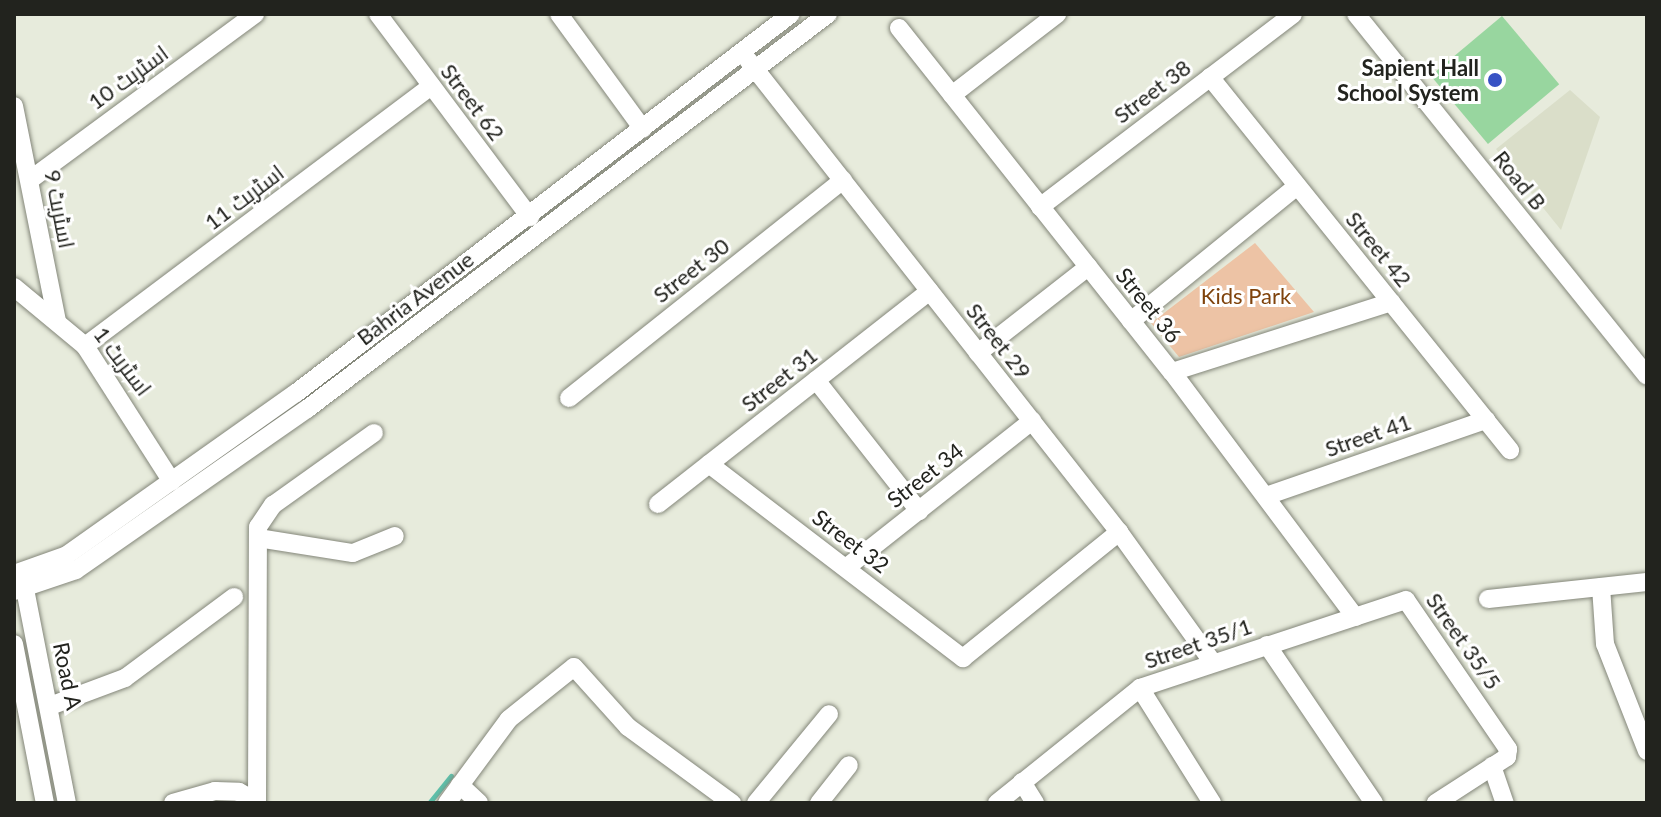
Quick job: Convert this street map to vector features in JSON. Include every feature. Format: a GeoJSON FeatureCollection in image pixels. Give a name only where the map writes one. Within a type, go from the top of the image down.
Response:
{"type":"FeatureCollection","features":[{"type":"Feature","properties":{"kind":"street","name":"اسٹریٹ 10"},"geometry":{"type":"LineString","coordinates":[[30,180],[255,14]]}},
{"type":"Feature","properties":{"kind":"street"},"geometry":{"type":"LineString","coordinates":[[559,14],[643,129]]}},
{"type":"Feature","properties":{"kind":"street","name":"Bahria Avenue"},"geometry":{"type":"LineString","coordinates":[[18,578],[67,555],[172,482],[530,217],[791,14]]}},
{"type":"Feature","properties":{"kind":"street","name":"Bahria Avenue"},"geometry":{"type":"LineString","coordinates":[[18,578],[76,570],[307,409],[828,14]]}},
{"type":"Feature","properties":{"kind":"street"},"geometry":{"type":"LineString","coordinates":[[952,95],[1057,14]]}},
{"type":"Feature","properties":{"kind":"street","name":"Street 38"},"geometry":{"type":"LineString","coordinates":[[1040,207],[1293,14]]}},
{"type":"Feature","properties":{"kind":"street","name":"Road B"},"geometry":{"type":"LineString","coordinates":[[1363,16],[1647,376]]}},
{"type":"Feature","properties":{"kind":"street","name":"Street 62"},"geometry":{"type":"LineString","coordinates":[[389,18],[431,86],[530,217]]}},
{"type":"Feature","properties":{"kind":"street","name":"Street 36"},"geometry":{"type":"LineString","coordinates":[[899,28],[1172,372],[1355,617]]}},
{"type":"Feature","properties":{"kind":"street","name":"Street 29"},"geometry":{"type":"LineString","coordinates":[[743,52],[1119,532],[1213,663]]}},
{"type":"Feature","properties":{"kind":"street","name":"Street 42"},"geometry":{"type":"LineString","coordinates":[[1210,77],[1510,450]]}},
{"type":"Feature","properties":{"kind":"street","name":"اسٹریٹ 11"},"geometry":{"type":"LineString","coordinates":[[85,346],[431,86]]}},
{"type":"Feature","properties":{"kind":"street","name":"اسٹریٹ 9"},"geometry":{"type":"LineString","coordinates":[[14,106],[57,321]]}},
{"type":"Feature","properties":{"kind":"street","name":"Street 30"},"geometry":{"type":"LineString","coordinates":[[569,398],[843,180]]}},
{"type":"Feature","properties":{"kind":"street"},"geometry":{"type":"LineString","coordinates":[[1131,321],[1297,186]]}},
{"type":"Feature","properties":{"kind":"street"},"geometry":{"type":"LineString","coordinates":[[978,353],[1088,267]]}},
{"type":"Feature","properties":{"kind":"street","name":"اسٹریٹ 1"},"geometry":{"type":"LineString","coordinates":[[14,287],[85,346],[172,482]]}},
{"type":"Feature","properties":{"kind":"street","name":"Street 31"},"geometry":{"type":"LineString","coordinates":[[658,504],[930,291]]}},
{"type":"Feature","properties":{"kind":"street"},"geometry":{"type":"LineString","coordinates":[[1172,372],[1391,302]]}},
{"type":"Feature","properties":{"kind":"street"},"geometry":{"type":"LineString","coordinates":[[816,380],[919,511]]}},
{"type":"Feature","properties":{"kind":"street","name":"Street 41"},"geometry":{"type":"LineString","coordinates":[[1266,496],[1486,420]]}},
{"type":"Feature","properties":{"kind":"street","name":"Street 34"},"geometry":{"type":"LineString","coordinates":[[847,567],[1032,421]]}},
{"type":"Feature","properties":{"kind":"street"},"geometry":{"type":"LineString","coordinates":[[173,803],[239,792],[256,802],[261,738],[258,538],[273,505],[374,433]]}},
{"type":"Feature","properties":{"kind":"street","name":"Street 32"},"geometry":{"type":"LineString","coordinates":[[709,464],[963,658],[1119,532]]}},
{"type":"Feature","properties":{"kind":"street"},"geometry":{"type":"LineString","coordinates":[[258,538],[353,553],[395,536]]}},
{"type":"Feature","properties":{"kind":"street","name":"Road A"},"geometry":{"type":"LineString","coordinates":[[18,578],[50,706],[67,803]]}},
{"type":"Feature","properties":{"kind":"street"},"geometry":{"type":"LineString","coordinates":[[1488,599],[1647,582]]}},
{"type":"Feature","properties":{"kind":"street"},"geometry":{"type":"LineString","coordinates":[[1601,587],[1605,644],[1647,751]]}},
{"type":"Feature","properties":{"kind":"street"},"geometry":{"type":"LineString","coordinates":[[50,706],[125,678],[234,597]]}},
{"type":"Feature","properties":{"kind":"street","name":"Street 35/5"},"geometry":{"type":"LineString","coordinates":[[1355,617],[1406,600],[1503,740],[1500,761]]}},
{"type":"Feature","properties":{"kind":"street","name":"Street 35/1"},"geometry":{"type":"LineString","coordinates":[[997,803],[1140,688],[1355,617]]}},
{"type":"Feature","properties":{"kind":"street","name":"Road A"},"geometry":{"type":"LineString","coordinates":[[14,644],[23,732],[45,803]]}},
{"type":"Feature","properties":{"kind":"street"},"geometry":{"type":"LineString","coordinates":[[1267,645],[1374,803]]}},
{"type":"Feature","properties":{"kind":"street"},"geometry":{"type":"LineString","coordinates":[[447,803],[509,719],[574,667],[628,727],[732,803]]}},
{"type":"Feature","properties":{"kind":"street"},"geometry":{"type":"LineString","coordinates":[[1140,688],[1212,803]]}},
{"type":"Feature","properties":{"kind":"street"},"geometry":{"type":"LineString","coordinates":[[756,803],[829,714]]}},
{"type":"Feature","properties":{"kind":"street"},"geometry":{"type":"LineString","coordinates":[[1436,803],[1500,761],[1505,803]]}},
{"type":"Feature","properties":{"kind":"street"},"geometry":{"type":"LineString","coordinates":[[819,803],[849,765]]}},
{"type":"Feature","properties":{"kind":"street"},"geometry":{"type":"LineString","coordinates":[[1022,782],[1035,803]]}},
{"type":"Feature","properties":{"kind":"street"},"geometry":{"type":"LineString","coordinates":[[460,785],[479,803]]}},
{"type":"Feature","properties":{"kind":"shaded area"},"geometry":{"type":"Polygon","coordinates":[[[1570,90],[1600,117],[1561,230],[1496,149],[1570,90]]]}},
{"type":"Feature","properties":{"kind":"green space","name":"Kids Park"},"geometry":{"type":"Polygon","coordinates":[[[1255,243],[1314,312],[1179,357],[1151,323],[1255,243]]]}},
{"type":"Feature","properties":{"kind":"building","name":"Sapient Hall School System"},"geometry":{"type":"Polygon","coordinates":[[[1502,16],[1559,84],[1488,144],[1431,76],[1502,16]]]}},
{"type":"Feature","properties":{"kind":"waterway"},"geometry":{"type":"LineString","coordinates":[[429,803],[451,776]]}},
{"type":"Feature","properties":{"kind":"place","name":"Sapient Hall School System"},"geometry":{"type":"Point","coordinates":[1495,80]}}]}
